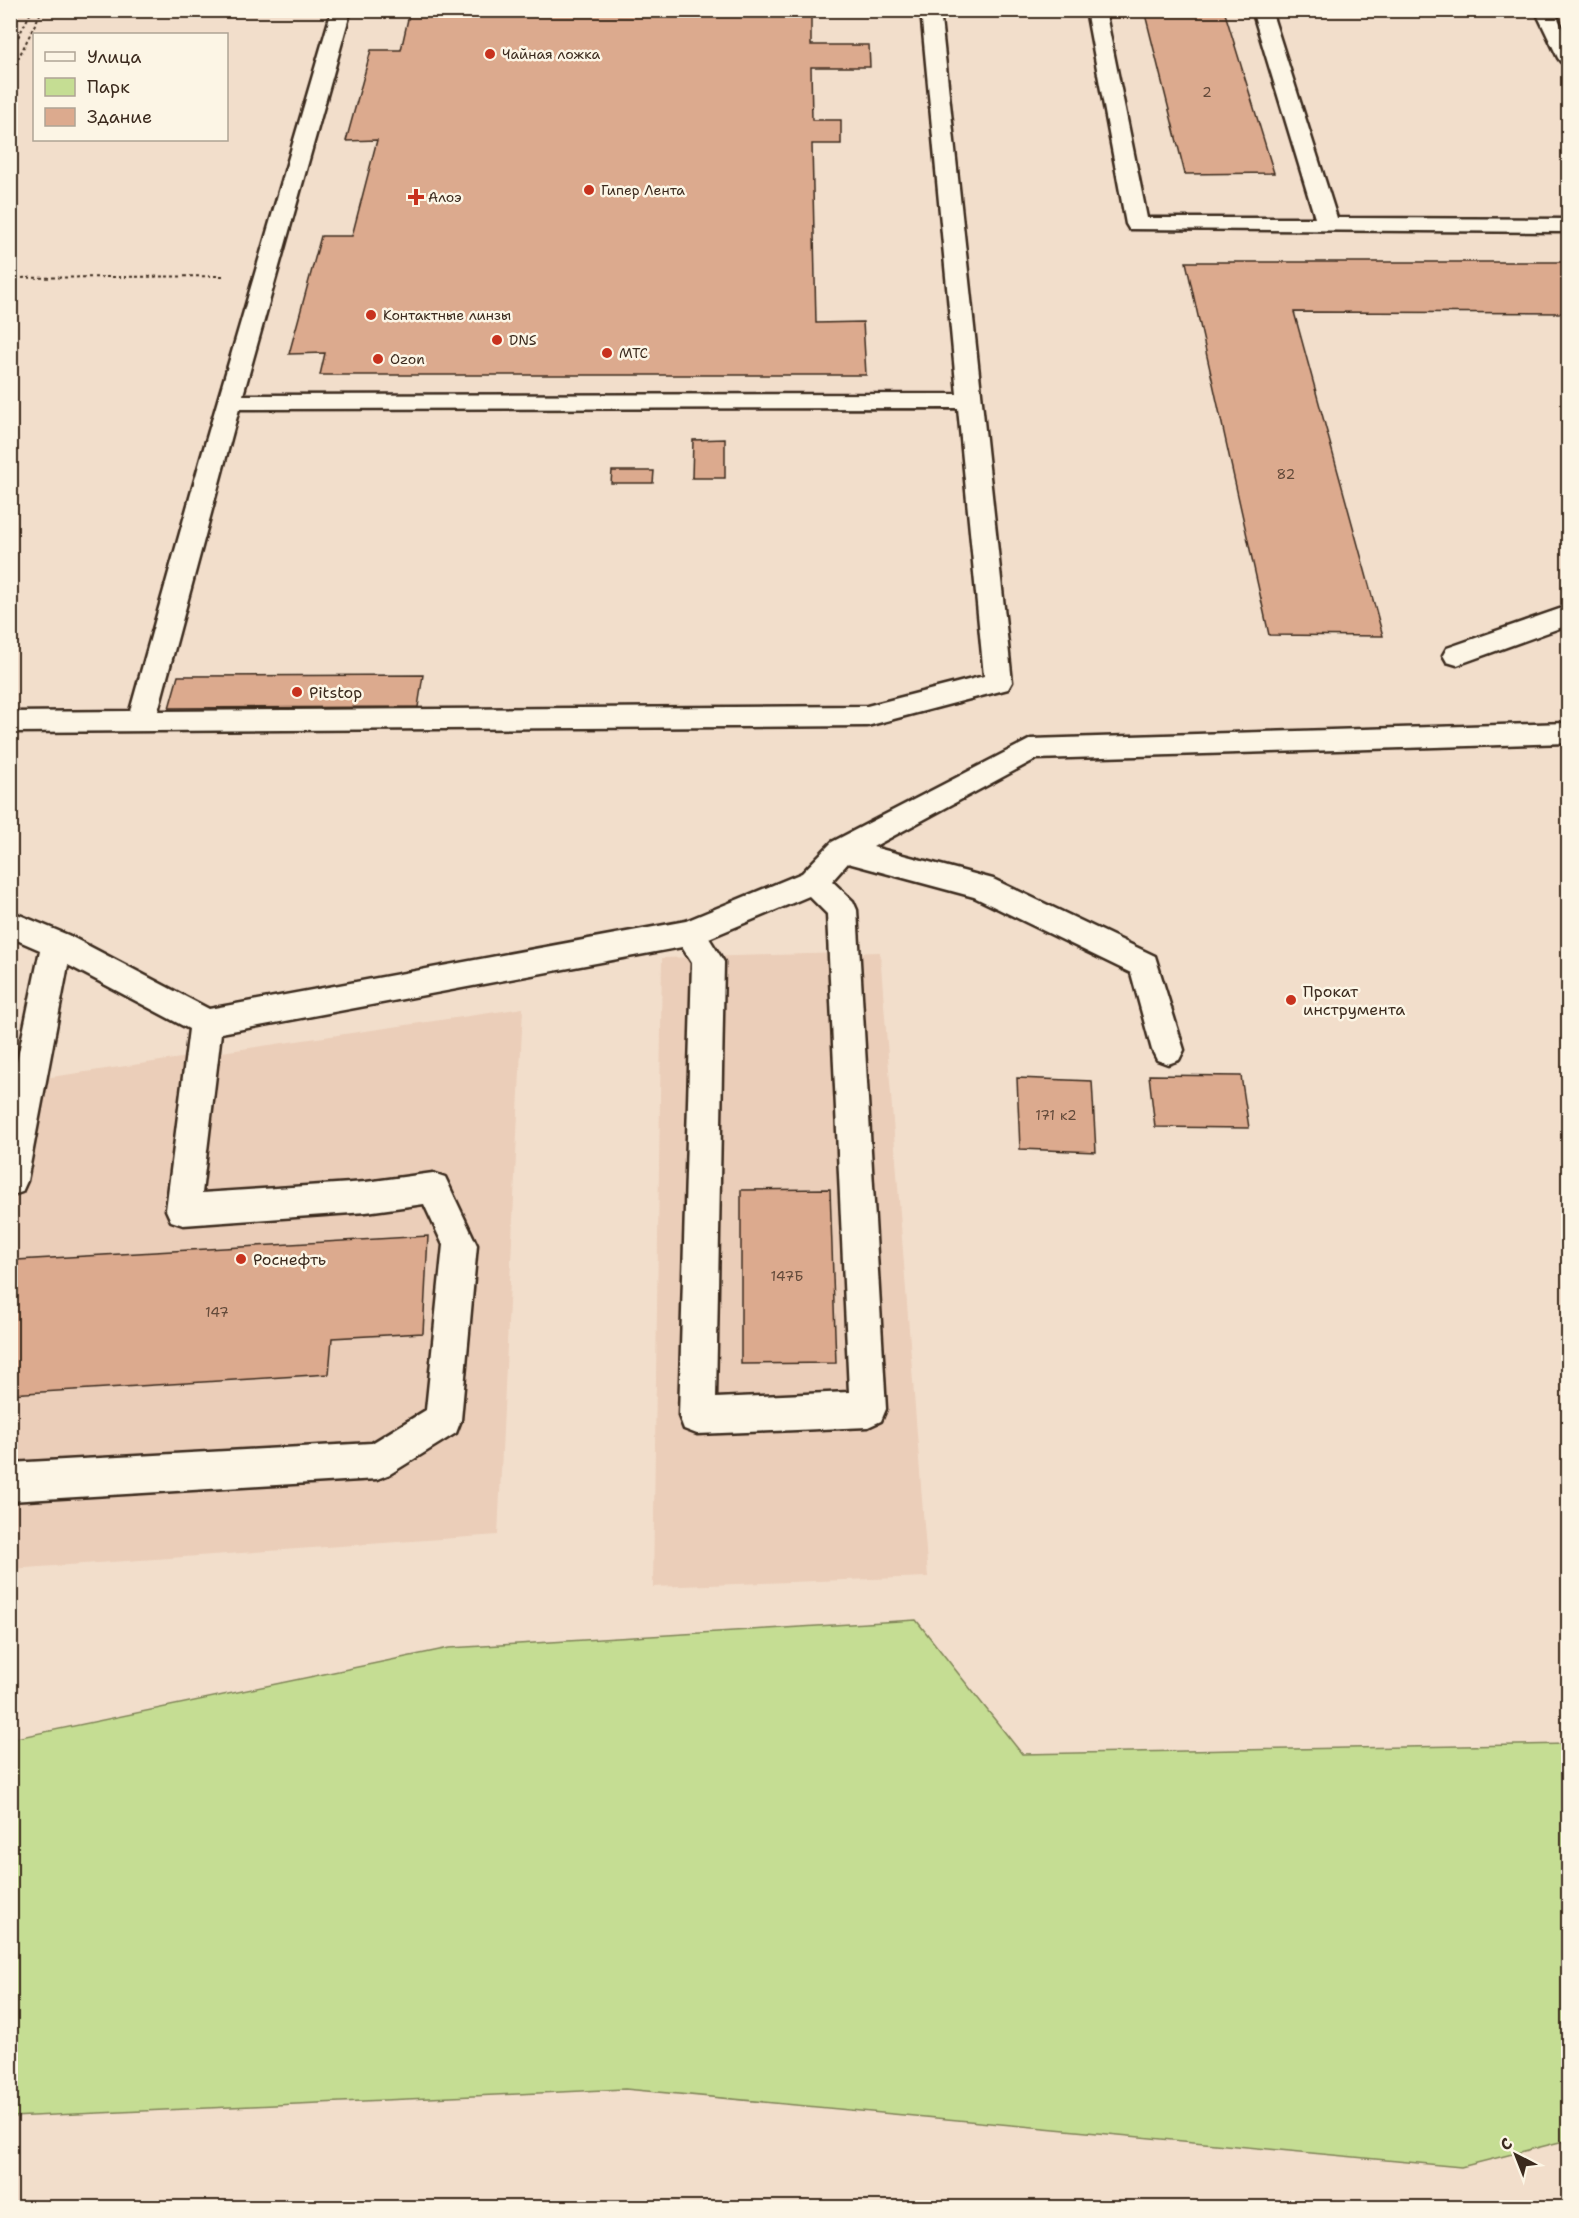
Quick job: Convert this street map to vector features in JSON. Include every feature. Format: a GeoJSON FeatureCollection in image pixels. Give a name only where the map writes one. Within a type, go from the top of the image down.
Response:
{"type":"FeatureCollection","features":[{"type":"Feature","properties":{"kind":"street"},"geometry":{"type":"LineString","coordinates":[[141,722],[342,10]]}},
{"type":"Feature","properties":{"kind":"street"},"geometry":{"type":"LineString","coordinates":[[10,722],[867,716],[998,682],[930,10]]}},
{"type":"Feature","properties":{"kind":"street"},"geometry":{"type":"LineString","coordinates":[[1095,10],[1137,224],[1569,226]]}},
{"type":"Feature","properties":{"kind":"street"},"geometry":{"type":"LineString","coordinates":[[1261,10],[1328,225]]}},
{"type":"Feature","properties":{"kind":"street"},"geometry":{"type":"LineString","coordinates":[[1544,10],[1569,58]]}},
{"type":"Feature","properties":{"kind":"street"},"geometry":{"type":"LineString","coordinates":[[230,402],[968,401]]}},
{"type":"Feature","properties":{"kind":"street"},"geometry":{"type":"LineString","coordinates":[[1456,655],[1569,615]]}},
{"type":"Feature","properties":{"kind":"street"},"geometry":{"type":"LineString","coordinates":[[10,923],[57,944],[206,1023],[690,933],[813,881],[842,850],[1032,748],[1569,734]]}},
{"type":"Feature","properties":{"kind":"street"},"geometry":{"type":"LineString","coordinates":[[842,850],[982,887],[1144,965],[1168,1050]]}},
{"type":"Feature","properties":{"kind":"street"},"geometry":{"type":"LineString","coordinates":[[690,933],[708,962],[697,1416],[868,1409],[842,910],[813,881]]}},
{"type":"Feature","properties":{"kind":"street"},"geometry":{"type":"LineString","coordinates":[[10,1181],[57,944]]}},
{"type":"Feature","properties":{"kind":"street"},"geometry":{"type":"LineString","coordinates":[[10,1482],[377,1461],[442,1420],[460,1245],[433,1188],[366,1197],[183,1210],[206,1023]]}},
{"type":"Feature","properties":{"kind":"path"},"geometry":{"type":"LineString","coordinates":[[10,53],[32,10]]}},
{"type":"Feature","properties":{"kind":"path"},"geometry":{"type":"LineString","coordinates":[[10,75],[42,10]]}},
{"type":"Feature","properties":{"kind":"path"},"geometry":{"type":"LineString","coordinates":[[10,278],[266,276]]}},
{"type":"Feature","properties":{"kind":"shaded area"},"geometry":{"type":"Polygon","coordinates":[[[880,952],[928,1577],[653,1587],[662,958],[880,952]]]}},
{"type":"Feature","properties":{"kind":"shaded area"},"geometry":{"type":"Polygon","coordinates":[[[523,1008],[498,1535],[11,1569],[10,1083],[523,1008]]]}},
{"type":"Feature","properties":{"kind":"green space"},"geometry":{"type":"Polygon","coordinates":[[[916,1620],[1022,1754],[1568,1744],[1568,2140],[1461,2167],[625,2089],[11,2117],[11,1739],[449,1648],[916,1620]]]}},
{"type":"Feature","properties":{"kind":"building","name":"Гипер Лента"},"geometry":{"type":"Polygon","coordinates":[[[410,10],[811,10],[811,45],[869,45],[870,67],[811,67],[812,120],[841,120],[841,144],[812,144],[816,323],[863,322],[866,375],[320,375],[325,353],[289,354],[321,236],[352,236],[377,140],[346,141],[371,50],[401,50],[410,10]]]}},
{"type":"Feature","properties":{"kind":"building"},"geometry":{"type":"Polygon","coordinates":[[[1144,10],[1224,10],[1274,173],[1185,174],[1144,10]]]}},
{"type":"Feature","properties":{"kind":"building"},"geometry":{"type":"Polygon","coordinates":[[[1186,262],[1568,262],[1568,313],[1294,312],[1383,636],[1269,635],[1186,262]]]}},
{"type":"Feature","properties":{"kind":"building"},"geometry":{"type":"Polygon","coordinates":[[[725,439],[725,478],[692,478],[693,440],[725,439]]]}},
{"type":"Feature","properties":{"kind":"building"},"geometry":{"type":"Polygon","coordinates":[[[612,471],[654,471],[653,483],[611,483],[612,471]]]}},
{"type":"Feature","properties":{"kind":"building","name":"Pitstop"},"geometry":{"type":"Polygon","coordinates":[[[423,675],[418,707],[169,708],[178,676],[423,675]]]}},
{"type":"Feature","properties":{"kind":"building"},"geometry":{"type":"Polygon","coordinates":[[[1149,1075],[1241,1076],[1249,1128],[1155,1127],[1149,1075]]]}},
{"type":"Feature","properties":{"kind":"building"},"geometry":{"type":"Polygon","coordinates":[[[1017,1078],[1092,1081],[1096,1152],[1020,1149],[1017,1078]]]}},
{"type":"Feature","properties":{"kind":"building"},"geometry":{"type":"Polygon","coordinates":[[[830,1189],[836,1363],[741,1364],[741,1190],[830,1189]]]}},
{"type":"Feature","properties":{"kind":"building"},"geometry":{"type":"Polygon","coordinates":[[[428,1236],[423,1333],[332,1338],[329,1374],[10,1394],[10,1291],[17,1260],[428,1236]]]}},
{"type":"Feature","properties":{"kind":"place","name":"Чайная ложка"},"geometry":{"type":"Point","coordinates":[490,54]}},
{"type":"Feature","properties":{"kind":"place","name":"Гипер Лента"},"geometry":{"type":"Point","coordinates":[589,190]}},
{"type":"Feature","properties":{"kind":"place","name":"Алоэ"},"geometry":{"type":"Point","coordinates":[416,197]}},
{"type":"Feature","properties":{"kind":"place","name":"Контактные линзы"},"geometry":{"type":"Point","coordinates":[371,315]}},
{"type":"Feature","properties":{"kind":"place","name":"DNS"},"geometry":{"type":"Point","coordinates":[497,340]}},
{"type":"Feature","properties":{"kind":"place","name":"МТС"},"geometry":{"type":"Point","coordinates":[607,353]}},
{"type":"Feature","properties":{"kind":"place","name":"Ozon"},"geometry":{"type":"Point","coordinates":[378,359]}},
{"type":"Feature","properties":{"kind":"place","name":"Pitstop"},"geometry":{"type":"Point","coordinates":[297,692]}},
{"type":"Feature","properties":{"kind":"place","name":"Прокат инструмента"},"geometry":{"type":"Point","coordinates":[1291,1000]}},
{"type":"Feature","properties":{"kind":"place","name":"Роснефть"},"geometry":{"type":"Point","coordinates":[241,1259]}}]}
